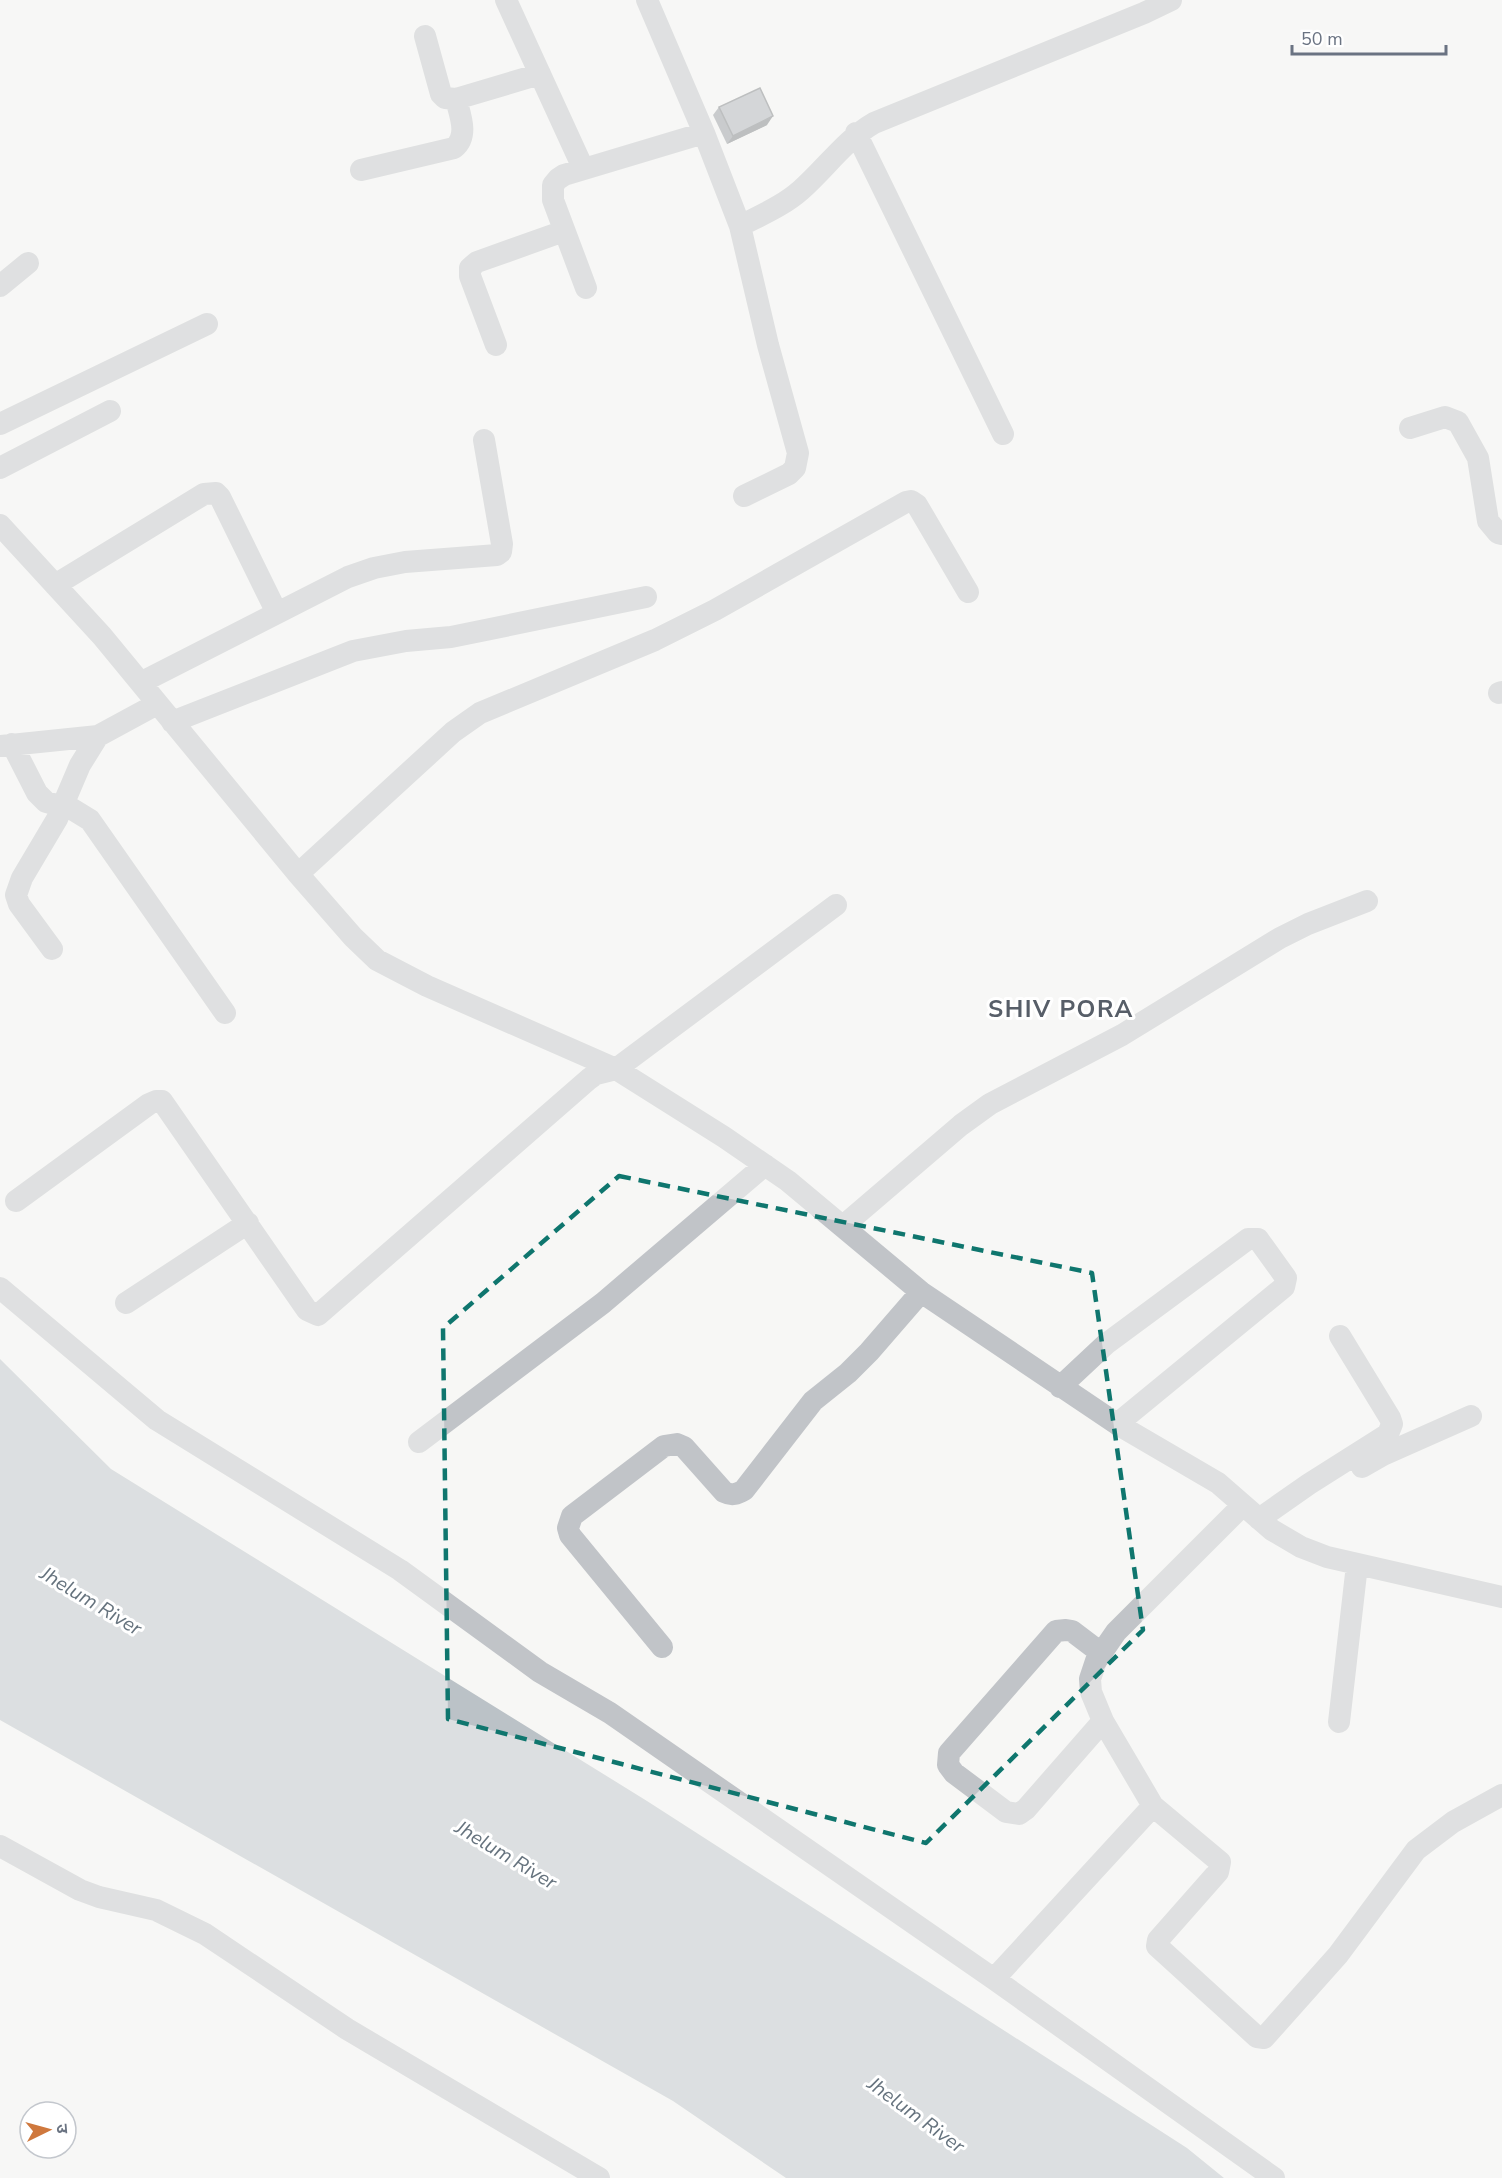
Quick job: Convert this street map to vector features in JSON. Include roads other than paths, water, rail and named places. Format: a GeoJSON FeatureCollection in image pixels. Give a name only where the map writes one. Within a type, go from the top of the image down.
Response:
{"type":"FeatureCollection","features":[{"type":"Feature","properties":{"kind":"street"},"geometry":{"type":"LineString","coordinates":[[506,0],[583,168]]}},
{"type":"Feature","properties":{"kind":"street"},"geometry":{"type":"LineString","coordinates":[[647,0],[704,133],[740,226],[768,345],[798,453],[795,468],[789,474],[744,496]]}},
{"type":"Feature","properties":{"kind":"street"},"geometry":{"type":"LineString","coordinates":[[740,226],[800,191],[856,134],[884,119],[1171,0]]}},
{"type":"Feature","properties":{"kind":"street"},"geometry":{"type":"LineString","coordinates":[[425,36],[441,94],[445,98],[456,99],[540,74]]}},
{"type":"Feature","properties":{"kind":"street"},"geometry":{"type":"LineString","coordinates":[[361,170],[454,148],[459,144],[463,128],[456,99]]}},
{"type":"Feature","properties":{"kind":"street"},"geometry":{"type":"LineString","coordinates":[[586,288],[553,200],[553,185],[564,175],[583,168],[704,133]]}},
{"type":"Feature","properties":{"kind":"street"},"geometry":{"type":"LineString","coordinates":[[856,134],[1003,434]]}},
{"type":"Feature","properties":{"kind":"street"},"geometry":{"type":"LineString","coordinates":[[496,345],[470,276],[470,268],[477,262],[564,231]]}},
{"type":"Feature","properties":{"kind":"street"},"geometry":{"type":"LineString","coordinates":[[0,286],[28,263]]}},
{"type":"Feature","properties":{"kind":"street"},"geometry":{"type":"LineString","coordinates":[[0,424],[207,324]]}},
{"type":"Feature","properties":{"kind":"street"},"geometry":{"type":"LineString","coordinates":[[0,468],[110,411]]}},
{"type":"Feature","properties":{"kind":"street"},"geometry":{"type":"LineString","coordinates":[[1410,428],[1445,417],[1458,422],[1478,458],[1488,521],[1492,528],[1502,534]]}},
{"type":"Feature","properties":{"kind":"street"},"geometry":{"type":"LineString","coordinates":[[142,682],[348,577],[374,568],[405,562],[491,556],[501,552],[502,544],[484,440]]}},
{"type":"Feature","properties":{"kind":"street"},"geometry":{"type":"LineString","coordinates":[[55,585],[204,494],[216,493],[277,613]]}},
{"type":"Feature","properties":{"kind":"street"},"geometry":{"type":"LineString","coordinates":[[298,874],[453,732],[480,714],[655,640],[715,610],[906,502],[911,501],[917,505],[968,592]]}},
{"type":"Feature","properties":{"kind":"street"},"geometry":{"type":"LineString","coordinates":[[0,525],[142,682],[157,704],[298,874],[353,937],[377,960],[427,986],[616,1069],[724,1137],[765,1165],[843,1226],[921,1292],[1117,1424],[1218,1483],[1258,1518],[1301,1547],[1357,1564],[1502,1597]]}},
{"type":"Feature","properties":{"kind":"street"},"geometry":{"type":"LineString","coordinates":[[172,722],[353,651],[406,641],[451,637],[645,597]]}},
{"type":"Feature","properties":{"kind":"street"},"geometry":{"type":"LineString","coordinates":[[157,704],[98,736],[6,745],[37,793],[46,802],[72,808],[90,820],[225,1013]]}},
{"type":"Feature","properties":{"kind":"street"},"geometry":{"type":"LineString","coordinates":[[52,949],[19,904],[16,895],[22,878],[57,819],[80,765],[98,736]]}},
{"type":"Feature","properties":{"kind":"street"},"geometry":{"type":"LineString","coordinates":[[843,1226],[961,1125],[990,1104],[1122,1035],[1280,938],[1308,924],[1367,901]]}},
{"type":"Feature","properties":{"kind":"street"},"geometry":{"type":"LineString","coordinates":[[15,1201],[149,1104],[162,1101],[307,1310],[318,1315],[589,1079],[596,1074],[616,1069],[836,905]]}},
{"type":"Feature","properties":{"kind":"street"},"geometry":{"type":"LineString","coordinates":[[419,1442],[603,1303],[765,1165]]}},
{"type":"Feature","properties":{"kind":"street"},"geometry":{"type":"LineString","coordinates":[[126,1303],[248,1223]]}},
{"type":"Feature","properties":{"kind":"street"},"geometry":{"type":"LineString","coordinates":[[1060,1387],[1106,1344],[1159,1304],[1248,1239],[1258,1239],[1286,1278],[1284,1287],[1117,1424]]}},
{"type":"Feature","properties":{"kind":"street"},"geometry":{"type":"LineString","coordinates":[[0,1288],[157,1420],[400,1569],[540,1672],[610,1713],[994,1979],[1274,2178]]}},
{"type":"Feature","properties":{"kind":"street"},"geometry":{"type":"LineString","coordinates":[[662,1647],[570,1534],[568,1528],[572,1516],[664,1446],[672,1443],[684,1447],[724,1492],[733,1495],[744,1490],[813,1401],[848,1373],[869,1352],[921,1292]]}},
{"type":"Feature","properties":{"kind":"street"},"geometry":{"type":"LineString","coordinates":[[1258,1518],[1391,1430],[1390,1418],[1340,1336]]}},
{"type":"Feature","properties":{"kind":"street"},"geometry":{"type":"LineString","coordinates":[[1471,1416],[1383,1455],[1311,1499],[1212,1534],[1116,1632],[1092,1669],[1091,1692],[1103,1721],[1153,1806],[1218,1859],[1221,1865],[1218,1872],[1158,1940],[1157,1946],[1260,2039],[1267,2036],[1338,1955],[1416,1850],[1453,1822],[1502,1796]]}},
{"type":"Feature","properties":{"kind":"street"},"geometry":{"type":"LineString","coordinates":[[1339,1722],[1357,1564]]}},
{"type":"Feature","properties":{"kind":"street"},"geometry":{"type":"LineString","coordinates":[[1101,1653],[1072,1631],[1056,1631],[949,1753],[948,1765],[954,1773],[1006,1812],[1019,1814],[1026,1809],[1103,1721]]}},
{"type":"Feature","properties":{"kind":"street"},"geometry":{"type":"LineString","coordinates":[[994,1979],[1153,1806]]}},
{"type":"Feature","properties":{"kind":"street"},"geometry":{"type":"LineString","coordinates":[[0,1846],[80,1890],[99,1897],[156,1910],[205,1935],[347,2029],[599,2178]]}},
{"type":"Feature","properties":{"kind":"water","name":"Jhelum River"},"geometry":{"type":"Polygon","coordinates":[[[0,1359],[111,1469],[647,1801],[1187,2148],[1224,2178],[786,2178],[673,2101],[0,1720],[0,1359]]]}},
{"type":"Feature","properties":{"kind":"district","name":"SHIV PORA"},"geometry":{"type":"Point","coordinates":[1061,1009]}}]}
